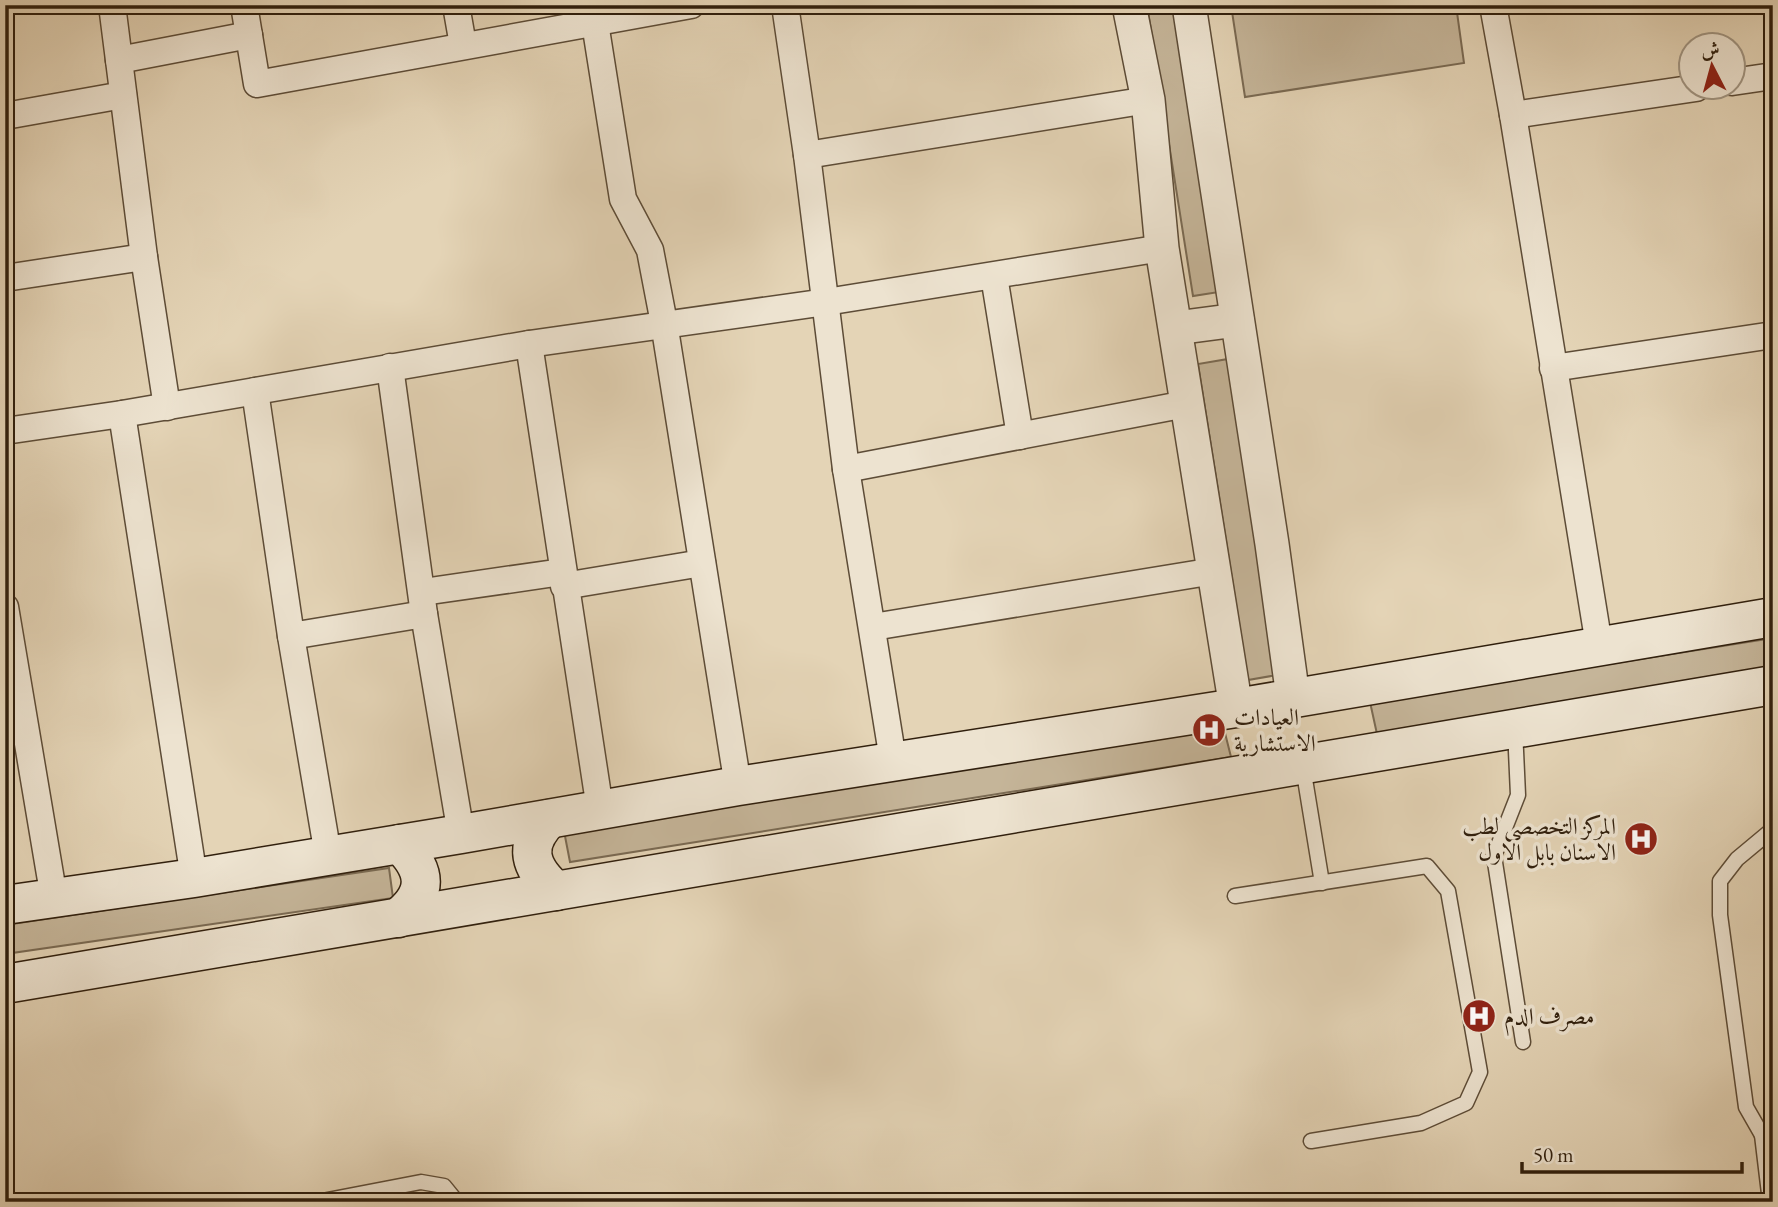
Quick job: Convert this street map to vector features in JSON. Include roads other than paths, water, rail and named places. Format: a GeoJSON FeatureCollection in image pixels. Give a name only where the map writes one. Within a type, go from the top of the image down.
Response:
{"type":"FeatureCollection","features":[{"type":"Feature","properties":{"kind":"main road"},"geometry":{"type":"LineString","coordinates":[[5,905],[194,878],[893,760],[1236,708],[1773,617]]}},
{"type":"Feature","properties":{"kind":"main road"},"geometry":{"type":"LineString","coordinates":[[5,984],[1773,685]]}},
{"type":"Feature","properties":{"kind":"main road"},"geometry":{"type":"LineString","coordinates":[[549,819],[535,837],[532,855],[539,875],[556,891]]}},
{"type":"Feature","properties":{"kind":"main road"},"geometry":{"type":"LineString","coordinates":[[398,918],[413,906],[421,890],[422,881],[416,861],[400,844]]}},
{"type":"Feature","properties":{"kind":"street"},"geometry":{"type":"LineString","coordinates":[[112,5],[144,257],[167,407]]}},
{"type":"Feature","properties":{"kind":"street"},"geometry":{"type":"LineString","coordinates":[[244,5],[257,84],[595,23],[623,11],[691,5]]}},
{"type":"Feature","properties":{"kind":"street"},"geometry":{"type":"LineString","coordinates":[[456,5],[463,45]]}},
{"type":"Feature","properties":{"kind":"street"},"geometry":{"type":"LineString","coordinates":[[785,5],[807,155],[846,469],[893,760]]}},
{"type":"Feature","properties":{"kind":"street"},"geometry":{"type":"LineString","coordinates":[[1129,5],[1148,100],[1163,248],[1236,708]]}},
{"type":"Feature","properties":{"kind":"street"},"geometry":{"type":"LineString","coordinates":[[1189,5],[1293,697]]}},
{"type":"Feature","properties":{"kind":"street"},"geometry":{"type":"LineString","coordinates":[[1493,5],[1599,645]]}},
{"type":"Feature","properties":{"kind":"street"},"geometry":{"type":"LineString","coordinates":[[595,23],[623,199],[649,250],[664,323],[738,786]]}},
{"type":"Feature","properties":{"kind":"street"},"geometry":{"type":"LineString","coordinates":[[119,60],[249,36]]}},
{"type":"Feature","properties":{"kind":"street"},"geometry":{"type":"LineString","coordinates":[[1746,80],[1773,76]]}},
{"type":"Feature","properties":{"kind":"street"},"geometry":{"type":"LineString","coordinates":[[1513,115],[1676,91]]}},
{"type":"Feature","properties":{"kind":"street"},"geometry":{"type":"LineString","coordinates":[[5,116],[123,95]]}},
{"type":"Feature","properties":{"kind":"street"},"geometry":{"type":"LineString","coordinates":[[807,155],[1148,100]]}},
{"type":"Feature","properties":{"kind":"street"},"geometry":{"type":"LineString","coordinates":[[5,431],[167,407],[529,344],[826,302],[1163,248]]}},
{"type":"Feature","properties":{"kind":"street"},"geometry":{"type":"LineString","coordinates":[[5,278],[144,257]]}},
{"type":"Feature","properties":{"kind":"street"},"geometry":{"type":"LineString","coordinates":[[994,276],[1020,436]]}},
{"type":"Feature","properties":{"kind":"street"},"geometry":{"type":"LineString","coordinates":[[1176,328],[1237,320]]}},
{"type":"Feature","properties":{"kind":"street"},"geometry":{"type":"LineString","coordinates":[[1553,368],[1773,335]]}},
{"type":"Feature","properties":{"kind":"street"},"geometry":{"type":"LineString","coordinates":[[529,344],[600,810]]}},
{"type":"Feature","properties":{"kind":"street"},"geometry":{"type":"LineString","coordinates":[[390,367],[461,834]]}},
{"type":"Feature","properties":{"kind":"street"},"geometry":{"type":"LineString","coordinates":[[256,391],[291,636],[328,855]]}},
{"type":"Feature","properties":{"kind":"street"},"geometry":{"type":"LineString","coordinates":[[846,469],[1186,404]]}},
{"type":"Feature","properties":{"kind":"street"},"geometry":{"type":"LineString","coordinates":[[122,414],[194,878]]}},
{"type":"Feature","properties":{"kind":"street"},"geometry":{"type":"LineString","coordinates":[[291,636],[424,603],[563,579],[702,563]]}},
{"type":"Feature","properties":{"kind":"street"},"geometry":{"type":"LineString","coordinates":[[873,627],[1214,571]]}},
{"type":"Feature","properties":{"kind":"street"},"geometry":{"type":"LineString","coordinates":[[5,607],[54,898]]}},
{"type":"Feature","properties":{"kind":"lane"},"geometry":{"type":"LineString","coordinates":[[1515,729],[1518,796],[1494,856],[1523,1042]]}},
{"type":"Feature","properties":{"kind":"lane"},"geometry":{"type":"LineString","coordinates":[[1303,765],[1322,883]]}},
{"type":"Feature","properties":{"kind":"lane"},"geometry":{"type":"LineString","coordinates":[[1770,1202],[1767,1138],[1746,1107],[1720,915],[1720,881],[1737,859],[1773,829]]}},
{"type":"Feature","properties":{"kind":"lane"},"geometry":{"type":"LineString","coordinates":[[1235,896],[1427,866],[1448,891],[1480,1072],[1466,1103],[1421,1123],[1311,1141]]}},
{"type":"Feature","properties":{"kind":"lane"},"geometry":{"type":"LineString","coordinates":[[317,1202],[421,1182],[444,1186],[457,1202]]}},
{"type":"Feature","properties":{"kind":"place","name":"العيادات الاستشارية"},"geometry":{"type":"Point","coordinates":[1209,730]}},
{"type":"Feature","properties":{"kind":"place","name":"المركز التخصصي لطب الاسنان بابل الاول"},"geometry":{"type":"Point","coordinates":[1641,839]}},
{"type":"Feature","properties":{"kind":"place","name":"مصرف الدم"},"geometry":{"type":"Point","coordinates":[1479,1016]}}]}
